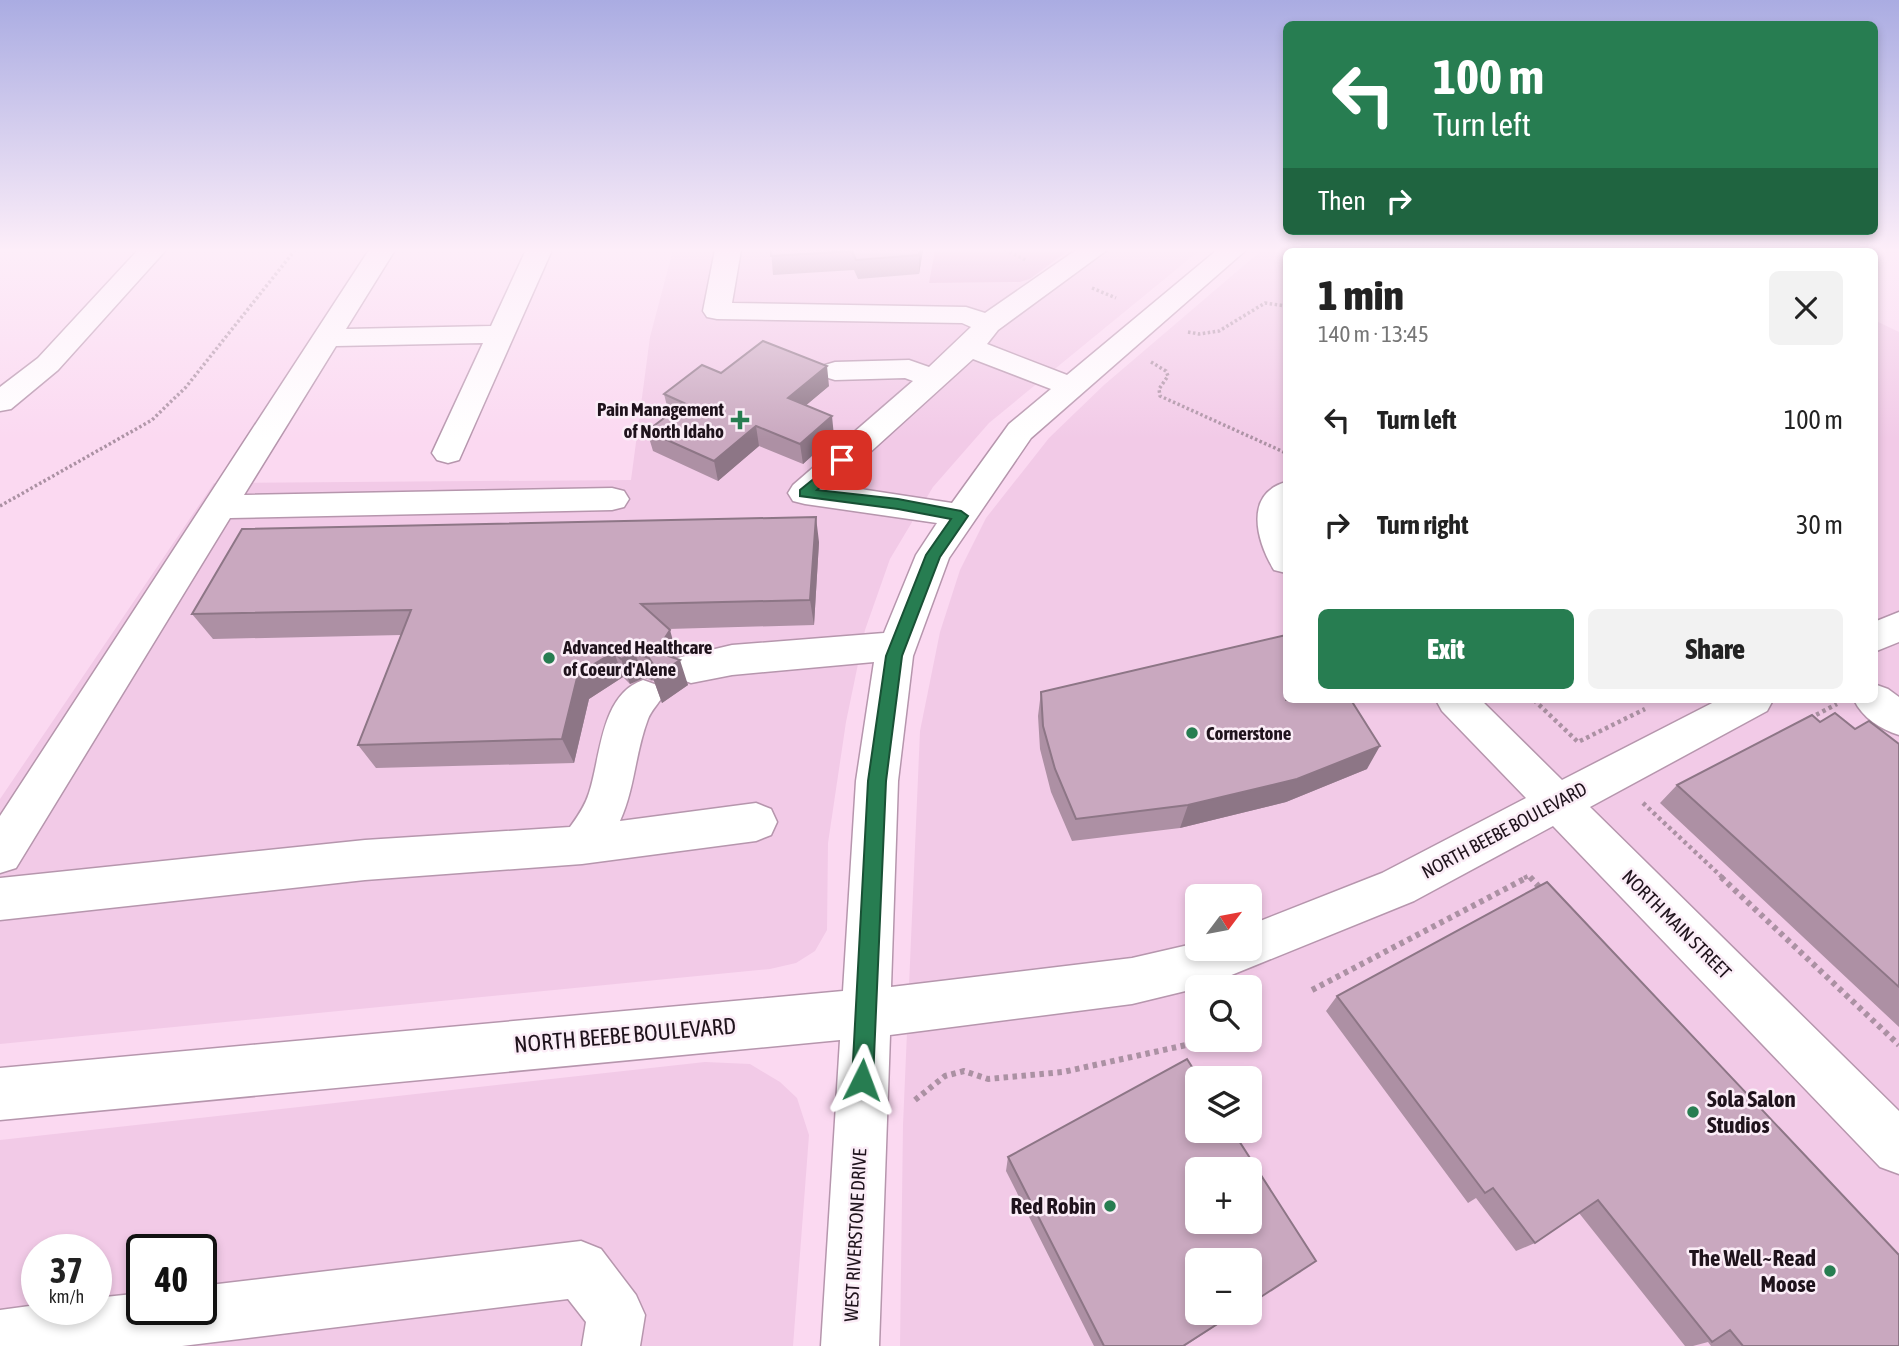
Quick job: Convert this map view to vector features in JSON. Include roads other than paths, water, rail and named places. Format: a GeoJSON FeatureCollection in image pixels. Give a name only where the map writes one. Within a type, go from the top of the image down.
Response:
{"type":"FeatureCollection","features":[{"type":"Feature","properties":{"kind":"street"},"geometry":{"type":"LineString","coordinates":[[0,402],[48,365],[96,313]]}},
{"type":"Feature","properties":{"kind":"street"},"geometry":{"type":"LineString","coordinates":[[0,854],[342,313]]}},
{"type":"Feature","properties":{"kind":"street"},"geometry":{"type":"LineString","coordinates":[[448,453],[512,313]]}},
{"type":"Feature","properties":{"kind":"street"},"geometry":{"type":"LineString","coordinates":[[830,313],[966,315],[978,336],[1023,370],[1073,387]]}},
{"type":"Feature","properties":{"kind":"street"},"geometry":{"type":"LineString","coordinates":[[961,516],[898,504],[805,493],[978,336],[1009,313]]}},
{"type":"Feature","properties":{"kind":"street","name":"WEST RIVERSTONE DRIVE"},"geometry":{"type":"LineString","coordinates":[[850,1346],[877,781],[894,656],[933,555],[1020,431],[1160,313]]}},
{"type":"Feature","properties":{"kind":"street"},"geometry":{"type":"LineString","coordinates":[[326,338],[502,334]]}},
{"type":"Feature","properties":{"kind":"street"},"geometry":{"type":"LineString","coordinates":[[835,371],[909,369],[933,379]]}},
{"type":"Feature","properties":{"kind":"street"},"geometry":{"type":"LineString","coordinates":[[220,507],[612,499]]}},
{"type":"Feature","properties":{"kind":"street"},"geometry":{"type":"LineString","coordinates":[[1283,499],[1273,519],[1273,538],[1283,556]]}},
{"type":"Feature","properties":{"kind":"street"},"geometry":{"type":"LineString","coordinates":[[1878,636],[1899,626]]}},
{"type":"Feature","properties":{"kind":"street"},"geometry":{"type":"LineString","coordinates":[[691,668],[732,660],[898,646]]}},
{"type":"Feature","properties":{"kind":"street"},"geometry":{"type":"LineString","coordinates":[[582,845],[601,819],[625,731],[639,699],[643,696]]}},
{"type":"Feature","properties":{"kind":"street","name":"NORTH MAIN STREET"},"geometry":{"type":"LineString","coordinates":[[1459,703],[1899,1148]]}},
{"type":"Feature","properties":{"kind":"street","name":"NORTH BEEBE BOULEVARD"},"geometry":{"type":"LineString","coordinates":[[1262,942],[1398,887],[1747,703]]}},
{"type":"Feature","properties":{"kind":"street"},"geometry":{"type":"LineString","coordinates":[[1862,703],[1899,719]]}},
{"type":"Feature","properties":{"kind":"street"},"geometry":{"type":"LineString","coordinates":[[0,899],[365,860],[582,845],[756,822]]}},
{"type":"Feature","properties":{"kind":"street","name":"NORTH BEEBE BOULEVARD"},"geometry":{"type":"LineString","coordinates":[[0,1094],[921,1009],[1016,995],[1086,989],[1177,972],[1210,961]]}},
{"type":"Feature","properties":{"kind":"street"},"geometry":{"type":"LineString","coordinates":[[0,1339],[581,1269],[616,1315],[611,1346]]}},
{"type":"Feature","properties":{"kind":"place","name":"Pain Management of North Idaho"},"geometry":{"type":"Point","coordinates":[740,420]}},
{"type":"Feature","properties":{"kind":"place","name":"Advanced Healthcare of Coeur d'Alene"},"geometry":{"type":"Point","coordinates":[549,658]}},
{"type":"Feature","properties":{"kind":"place","name":"Cornerstone"},"geometry":{"type":"Point","coordinates":[1192,733]}},
{"type":"Feature","properties":{"kind":"place","name":"Sola Salon Studios"},"geometry":{"type":"Point","coordinates":[1693,1112]}},
{"type":"Feature","properties":{"kind":"place","name":"Red Robin"},"geometry":{"type":"Point","coordinates":[1110,1206]}},
{"type":"Feature","properties":{"kind":"place","name":"The Well~Read Moose"},"geometry":{"type":"Point","coordinates":[1830,1271]}}]}
